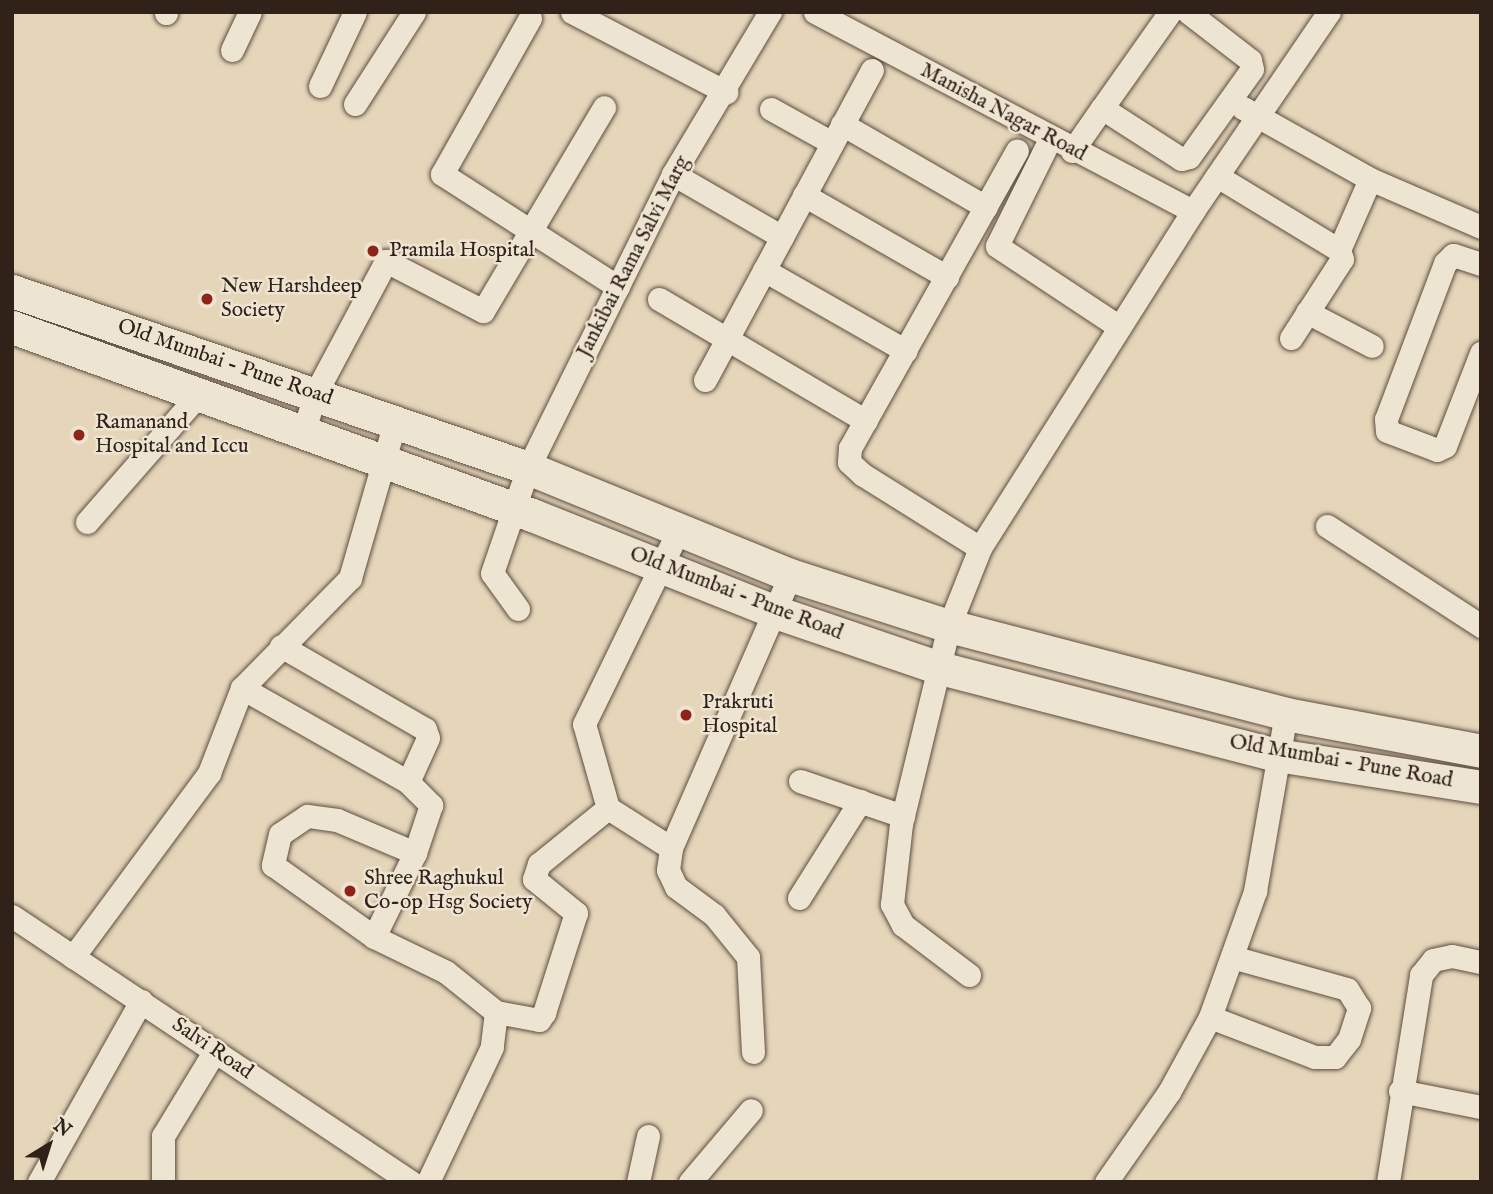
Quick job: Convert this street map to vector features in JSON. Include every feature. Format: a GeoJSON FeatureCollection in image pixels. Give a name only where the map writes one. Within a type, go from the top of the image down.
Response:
{"type":"FeatureCollection","features":[{"type":"Feature","properties":{"kind":"main road","name":"Old Mumbai - Pune Road"},"geometry":{"type":"LineString","coordinates":[[12,291],[264,375],[528,468],[790,575],[949,626],[1286,714],[1481,751]]}},
{"type":"Feature","properties":{"kind":"main road","name":"Old Mumbai - Pune Road"},"geometry":{"type":"LineString","coordinates":[[12,327],[201,392],[250,414],[514,509],[778,613],[940,667],[1277,755],[1481,787]]}},
{"type":"Feature","properties":{"kind":"main road"},"geometry":{"type":"LineString","coordinates":[[250,414],[264,375]]}},
{"type":"Feature","properties":{"kind":"main road"},"geometry":{"type":"LineString","coordinates":[[1120,715],[1128,674]]}},
{"type":"Feature","properties":{"kind":"street"},"geometry":{"type":"LineString","coordinates":[[232,50],[250,12]]}},
{"type":"Feature","properties":{"kind":"street"},"geometry":{"type":"LineString","coordinates":[[320,86],[355,12]]}},
{"type":"Feature","properties":{"kind":"street"},"geometry":{"type":"LineString","coordinates":[[355,104],[414,12]]}},
{"type":"Feature","properties":{"kind":"street"},"geometry":{"type":"LineString","coordinates":[[572,12],[726,93]]}},
{"type":"Feature","properties":{"kind":"street","name":"Jankibai Rama Salvi Marg"},"geometry":{"type":"LineString","coordinates":[[518,610],[492,573],[528,468],[673,174],[726,93],[770,12]]}},
{"type":"Feature","properties":{"kind":"street","name":"Manisha Nagar Road"},"geometry":{"type":"LineString","coordinates":[[815,12],[1072,151],[1193,211]]}},
{"type":"Feature","properties":{"kind":"street"},"geometry":{"type":"LineString","coordinates":[[1072,151],[1170,12]]}},
{"type":"Feature","properties":{"kind":"street"},"geometry":{"type":"LineString","coordinates":[[1102,108],[1181,159],[1189,158],[1252,69],[1250,60],[1188,12]]}},
{"type":"Feature","properties":{"kind":"street"},"geometry":{"type":"LineString","coordinates":[[969,975],[896,916],[904,816],[949,626],[980,548],[1118,326],[1256,116],[1329,12]]}},
{"type":"Feature","properties":{"kind":"street"},"geometry":{"type":"LineString","coordinates":[[442,142],[524,15]]}},
{"type":"Feature","properties":{"kind":"street"},"geometry":{"type":"LineString","coordinates":[[524,15],[442,174],[529,233],[618,287]]}},
{"type":"Feature","properties":{"kind":"street"},"geometry":{"type":"LineString","coordinates":[[705,380],[872,70]]}},
{"type":"Feature","properties":{"kind":"street"},"geometry":{"type":"LineString","coordinates":[[1231,101],[1370,179],[1481,227]]}},
{"type":"Feature","properties":{"kind":"street"},"geometry":{"type":"LineString","coordinates":[[303,434],[316,394],[386,261],[483,311],[604,107]]}},
{"type":"Feature","properties":{"kind":"street"},"geometry":{"type":"LineString","coordinates":[[771,109],[837,134],[986,207]]}},
{"type":"Feature","properties":{"kind":"street"},"geometry":{"type":"LineString","coordinates":[[1050,139],[997,246],[1118,326]]}},
{"type":"Feature","properties":{"kind":"street"},"geometry":{"type":"LineString","coordinates":[[980,548],[849,462],[866,421],[1017,151]]}},
{"type":"Feature","properties":{"kind":"street"},"geometry":{"type":"LineString","coordinates":[[673,174],[782,237]]}},
{"type":"Feature","properties":{"kind":"street"},"geometry":{"type":"LineString","coordinates":[[1217,176],[1339,250],[1342,258],[1291,338]]}},
{"type":"Feature","properties":{"kind":"street"},"geometry":{"type":"LineString","coordinates":[[1339,250],[1370,179]]}},
{"type":"Feature","properties":{"kind":"street"},"geometry":{"type":"LineString","coordinates":[[804,195],[947,278]]}},
{"type":"Feature","properties":{"kind":"street"},"geometry":{"type":"LineString","coordinates":[[1481,264],[1453,255],[1445,263],[1386,419],[1387,431],[1437,450],[1445,446],[1481,353]]}},
{"type":"Feature","properties":{"kind":"street"},"geometry":{"type":"LineString","coordinates":[[764,270],[906,351]]}},
{"type":"Feature","properties":{"kind":"street"},"geometry":{"type":"LineString","coordinates":[[659,299],[866,421]]}},
{"type":"Feature","properties":{"kind":"street"},"geometry":{"type":"LineString","coordinates":[[1307,312],[1372,346]]}},
{"type":"Feature","properties":{"kind":"street"},"geometry":{"type":"LineString","coordinates":[[87,522],[201,392]]}},
{"type":"Feature","properties":{"kind":"street"},"geometry":{"type":"LineString","coordinates":[[73,957],[209,773],[242,688],[351,578],[395,422]]}},
{"type":"Feature","properties":{"kind":"street"},"geometry":{"type":"LineString","coordinates":[[1327,526],[1481,626]]}},
{"type":"Feature","properties":{"kind":"street"},"geometry":{"type":"LineString","coordinates":[[671,848],[608,807],[584,724],[663,567],[678,531]]}},
{"type":"Feature","properties":{"kind":"street"},"geometry":{"type":"LineString","coordinates":[[752,1052],[748,957],[714,915],[676,887],[668,870],[671,848],[778,613],[790,575]]}},
{"type":"Feature","properties":{"kind":"street"},"geometry":{"type":"LineString","coordinates":[[281,646],[425,729],[428,738],[408,782]]}},
{"type":"Feature","properties":{"kind":"street"},"geometry":{"type":"LineString","coordinates":[[242,688],[408,782],[431,804],[415,853],[373,937]]}},
{"type":"Feature","properties":{"kind":"street"},"geometry":{"type":"LineString","coordinates":[[1106,1182],[1168,1092],[1210,1017],[1255,891],[1286,714]]}},
{"type":"Feature","properties":{"kind":"street"},"geometry":{"type":"LineString","coordinates":[[800,782],[904,816]]}},
{"type":"Feature","properties":{"kind":"street"},"geometry":{"type":"LineString","coordinates":[[799,898],[860,801]]}},
{"type":"Feature","properties":{"kind":"street"},"geometry":{"type":"LineString","coordinates":[[415,853],[337,820],[307,816],[280,834],[273,866],[373,937],[446,972],[496,1012],[539,1020],[544,1013],[576,913],[534,879],[539,864],[608,807]]}},
{"type":"Feature","properties":{"kind":"street","name":"Salvi Road"},"geometry":{"type":"LineString","coordinates":[[12,916],[411,1182]]}},
{"type":"Feature","properties":{"kind":"street"},"geometry":{"type":"LineString","coordinates":[[1210,1017],[1315,1057],[1335,1057],[1349,1039],[1359,1007],[1347,989],[1233,957]]}},
{"type":"Feature","properties":{"kind":"street"},"geometry":{"type":"LineString","coordinates":[[1388,1182],[1400,1091],[1421,975],[1442,958],[1481,962]]}},
{"type":"Feature","properties":{"kind":"street"},"geometry":{"type":"LineString","coordinates":[[39,1182],[141,1002]]}},
{"type":"Feature","properties":{"kind":"street"},"geometry":{"type":"LineString","coordinates":[[428,1182],[492,1047],[496,1012]]}},
{"type":"Feature","properties":{"kind":"street"},"geometry":{"type":"LineString","coordinates":[[163,1182],[163,1136],[214,1052]]}},
{"type":"Feature","properties":{"kind":"street"},"geometry":{"type":"LineString","coordinates":[[1400,1091],[1481,1107]]}},
{"type":"Feature","properties":{"kind":"street"},"geometry":{"type":"LineString","coordinates":[[690,1182],[751,1110]]}},
{"type":"Feature","properties":{"kind":"street"},"geometry":{"type":"LineString","coordinates":[[638,1182],[648,1136]]}},
{"type":"Feature","properties":{"kind":"place","name":"Pramila Hospital"},"geometry":{"type":"Point","coordinates":[373,251]}},
{"type":"Feature","properties":{"kind":"place","name":"New Harshdeep Society"},"geometry":{"type":"Point","coordinates":[207,299]}},
{"type":"Feature","properties":{"kind":"place","name":"Ramanand Hospital and Iccu"},"geometry":{"type":"Point","coordinates":[79,435]}},
{"type":"Feature","properties":{"kind":"place","name":"Prakruti Hospital"},"geometry":{"type":"Point","coordinates":[686,715]}},
{"type":"Feature","properties":{"kind":"place","name":"Shree Raghukul Co-op Hsg Society"},"geometry":{"type":"Point","coordinates":[350,891]}}]}
